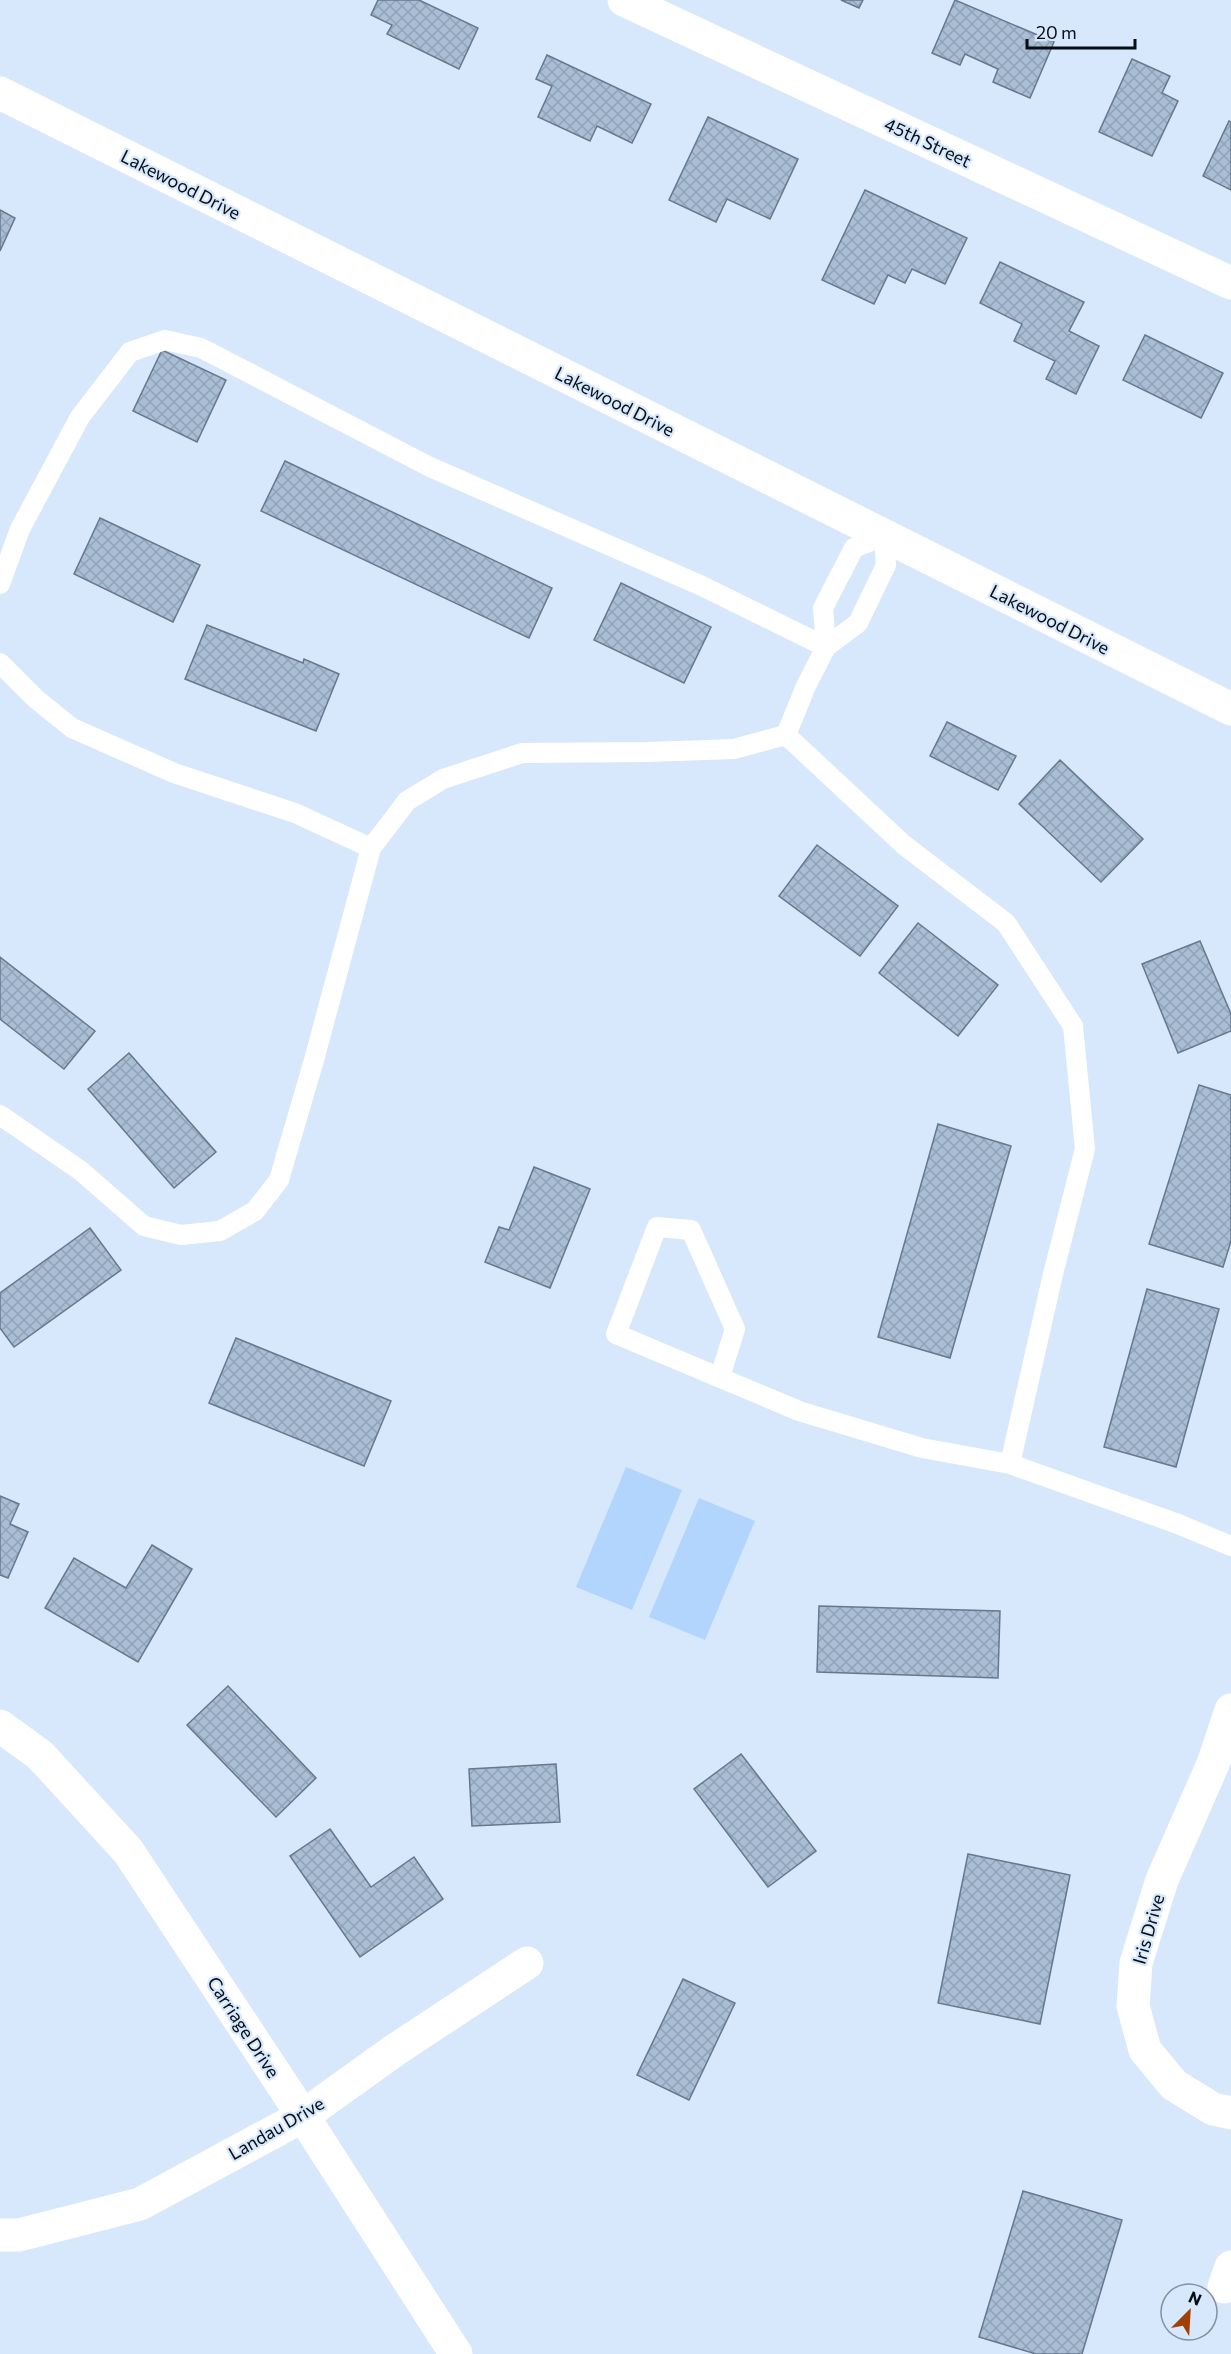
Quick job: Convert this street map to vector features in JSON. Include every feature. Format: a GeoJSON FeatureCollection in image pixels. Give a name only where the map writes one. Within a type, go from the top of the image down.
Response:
{"type":"FeatureCollection","features":[{"type":"Feature","properties":{"kind":"street","name":"45th Street"},"geometry":{"type":"LineString","coordinates":[[624,0],[1231,283]]}},
{"type":"Feature","properties":{"kind":"street","name":"Lakewood Drive"},"geometry":{"type":"LineString","coordinates":[[0,93],[1231,709]]}},
{"type":"Feature","properties":{"kind":"street","name":"Iris Drive"},"geometry":{"type":"LineString","coordinates":[[1231,1710],[1213,1764],[1162,1880],[1136,1963],[1133,2006],[1145,2050],[1174,2085],[1213,2109],[1231,2113]]}},
{"type":"Feature","properties":{"kind":"street","name":"Carriage Drive"},"geometry":{"type":"LineString","coordinates":[[0,1726],[40,1755],[128,1851],[303,2116],[456,2354]]}},
{"type":"Feature","properties":{"kind":"street","name":"Landau Drive"},"geometry":{"type":"LineString","coordinates":[[0,2235],[19,2235],[140,2204],[303,2116],[395,2050],[527,1963]]}},
{"type":"Feature","properties":{"kind":"lane"},"geometry":{"type":"LineString","coordinates":[[0,585],[20,529],[80,417],[130,352],[165,340],[201,348],[430,467],[702,586],[826,647]]}},
{"type":"Feature","properties":{"kind":"lane"},"geometry":{"type":"LineString","coordinates":[[786,735],[806,686],[826,647],[858,623],[886,565],[884,536],[854,548],[823,608],[826,647]]}},
{"type":"Feature","properties":{"kind":"lane"},"geometry":{"type":"LineString","coordinates":[[0,663],[36,699],[72,728],[174,773],[295,813],[371,848]]}},
{"type":"Feature","properties":{"kind":"lane"},"geometry":{"type":"LineString","coordinates":[[0,1114],[81,1171],[144,1226],[181,1236],[220,1231],[255,1211],[279,1180],[371,848],[407,801],[443,779],[522,753],[648,753],[734,749],[786,735]]}},
{"type":"Feature","properties":{"kind":"lane"},"geometry":{"type":"LineString","coordinates":[[786,735],[904,845],[1006,923],[1073,1026],[1085,1149],[1053,1274],[1010,1464]]}},
{"type":"Feature","properties":{"kind":"lane"},"geometry":{"type":"LineString","coordinates":[[720,1377],[735,1329],[691,1230],[657,1227],[616,1334],[799,1411],[911,1444],[1010,1464],[1231,1546]]}},
{"type":"Feature","properties":{"kind":"shaded area"},"geometry":{"type":"Polygon","coordinates":[[[626,1467],[682,1490],[632,1610],[576,1587],[626,1467]]]}},
{"type":"Feature","properties":{"kind":"shaded area"},"geometry":{"type":"Polygon","coordinates":[[[699,1498],[755,1521],[705,1640],[649,1617],[699,1498]]]}},
{"type":"Feature","properties":{"kind":"building"},"geometry":{"type":"Polygon","coordinates":[[[378,0],[419,0],[478,28],[459,69],[387,34],[392,25],[371,15],[378,0]]]}},
{"type":"Feature","properties":{"kind":"building"},"geometry":{"type":"Polygon","coordinates":[[[841,0],[863,0],[859,8],[841,0]]]}},
{"type":"Feature","properties":{"kind":"building"},"geometry":{"type":"Polygon","coordinates":[[[955,0],[1054,42],[1030,98],[993,82],[998,69],[965,54],[960,65],[932,53],[955,0]]]}},
{"type":"Feature","properties":{"kind":"building"},"geometry":{"type":"Polygon","coordinates":[[[547,55],[651,104],[632,143],[597,126],[590,141],[538,117],[552,86],[536,79],[547,55]]]}},
{"type":"Feature","properties":{"kind":"building"},"geometry":{"type":"Polygon","coordinates":[[[1132,59],[1170,76],[1162,93],[1178,101],[1152,156],[1099,132],[1132,59]]]}},
{"type":"Feature","properties":{"kind":"building"},"geometry":{"type":"Polygon","coordinates":[[[708,117],[798,159],[770,219],[727,199],[716,222],[669,200],[708,117]]]}},
{"type":"Feature","properties":{"kind":"building"},"geometry":{"type":"Polygon","coordinates":[[[1229,121],[1231,122],[1231,190],[1203,176],[1229,121]]]}},
{"type":"Feature","properties":{"kind":"building"},"geometry":{"type":"Polygon","coordinates":[[[865,190],[967,238],[945,284],[912,269],[905,283],[888,275],[874,304],[822,280],[865,190]]]}},
{"type":"Feature","properties":{"kind":"building"},"geometry":{"type":"Polygon","coordinates":[[[0,210],[15,218],[0,251],[0,210]]]}},
{"type":"Feature","properties":{"kind":"building"},"geometry":{"type":"Polygon","coordinates":[[[1000,262],[1084,302],[1069,331],[1099,346],[1076,394],[1046,379],[1055,361],[1014,341],[1022,324],[980,303],[1000,262]]]}},
{"type":"Feature","properties":{"kind":"building"},"geometry":{"type":"Polygon","coordinates":[[[1145,335],[1223,373],[1201,418],[1123,380],[1145,335]]]}},
{"type":"Feature","properties":{"kind":"building"},"geometry":{"type":"Polygon","coordinates":[[[162,350],[226,380],[197,442],[133,411],[162,350]]]}},
{"type":"Feature","properties":{"kind":"building"},"geometry":{"type":"Polygon","coordinates":[[[285,461],[552,588],[529,638],[261,511],[285,461]]]}},
{"type":"Feature","properties":{"kind":"building"},"geometry":{"type":"Polygon","coordinates":[[[100,518],[200,565],[173,622],[74,574],[100,518]]]}},
{"type":"Feature","properties":{"kind":"building"},"geometry":{"type":"Polygon","coordinates":[[[621,583],[711,627],[684,683],[594,640],[621,583]]]}},
{"type":"Feature","properties":{"kind":"building"},"geometry":{"type":"Polygon","coordinates":[[[207,625],[303,663],[304,659],[339,674],[316,731],[185,679],[207,625]]]}},
{"type":"Feature","properties":{"kind":"building"},"geometry":{"type":"Polygon","coordinates":[[[947,722],[1016,756],[998,790],[930,756],[947,722]]]}},
{"type":"Feature","properties":{"kind":"building"},"geometry":{"type":"Polygon","coordinates":[[[1060,760],[1143,839],[1101,882],[1019,804],[1060,760]]]}},
{"type":"Feature","properties":{"kind":"building"},"geometry":{"type":"Polygon","coordinates":[[[817,845],[898,906],[860,956],[779,896],[817,845]]]}},
{"type":"Feature","properties":{"kind":"building"},"geometry":{"type":"Polygon","coordinates":[[[918,923],[998,985],[958,1036],[879,973],[918,923]]]}},
{"type":"Feature","properties":{"kind":"building"},"geometry":{"type":"Polygon","coordinates":[[[1200,941],[1231,1014],[1231,1031],[1178,1053],[1142,964],[1200,941]]]}},
{"type":"Feature","properties":{"kind":"building"},"geometry":{"type":"Polygon","coordinates":[[[0,957],[95,1031],[64,1069],[0,1019],[0,957]]]}},
{"type":"Feature","properties":{"kind":"building"},"geometry":{"type":"Polygon","coordinates":[[[129,1053],[216,1152],[174,1188],[88,1089],[129,1053]]]}},
{"type":"Feature","properties":{"kind":"building"},"geometry":{"type":"Polygon","coordinates":[[[1199,1085],[1231,1095],[1231,1241],[1223,1267],[1149,1244],[1199,1085]]]}},
{"type":"Feature","properties":{"kind":"building"},"geometry":{"type":"Polygon","coordinates":[[[938,1124],[1011,1146],[950,1358],[878,1337],[938,1124]]]}},
{"type":"Feature","properties":{"kind":"building"},"geometry":{"type":"Polygon","coordinates":[[[534,1167],[590,1189],[550,1288],[485,1262],[499,1227],[509,1230],[534,1167]]]}},
{"type":"Feature","properties":{"kind":"building"},"geometry":{"type":"Polygon","coordinates":[[[90,1228],[121,1270],[14,1347],[0,1328],[0,1293],[90,1228]]]}},
{"type":"Feature","properties":{"kind":"building"},"geometry":{"type":"Polygon","coordinates":[[[1147,1289],[1219,1309],[1176,1467],[1104,1447],[1147,1289]]]}},
{"type":"Feature","properties":{"kind":"building"},"geometry":{"type":"Polygon","coordinates":[[[236,1338],[391,1401],[364,1466],[209,1403],[236,1338]]]}},
{"type":"Feature","properties":{"kind":"building"},"geometry":{"type":"Polygon","coordinates":[[[0,1496],[19,1504],[10,1524],[28,1532],[8,1578],[0,1575],[0,1496]]]}},
{"type":"Feature","properties":{"kind":"building"},"geometry":{"type":"Polygon","coordinates":[[[152,1545],[192,1569],[138,1662],[45,1608],[74,1558],[126,1588],[152,1545]]]}},
{"type":"Feature","properties":{"kind":"building"},"geometry":{"type":"Polygon","coordinates":[[[819,1606],[1000,1611],[998,1678],[817,1672],[819,1606]]]}},
{"type":"Feature","properties":{"kind":"building"},"geometry":{"type":"Polygon","coordinates":[[[228,1686],[316,1778],[276,1817],[187,1725],[228,1686]]]}},
{"type":"Feature","properties":{"kind":"building"},"geometry":{"type":"Polygon","coordinates":[[[741,1754],[816,1851],[768,1887],[694,1789],[741,1754]]]}},
{"type":"Feature","properties":{"kind":"building"},"geometry":{"type":"Polygon","coordinates":[[[556,1764],[560,1822],[472,1826],[469,1769],[556,1764]]]}},
{"type":"Feature","properties":{"kind":"building"},"geometry":{"type":"Polygon","coordinates":[[[330,1829],[371,1887],[414,1857],[443,1899],[360,1957],[290,1856],[330,1829]]]}},
{"type":"Feature","properties":{"kind":"building"},"geometry":{"type":"Polygon","coordinates":[[[968,1854],[1070,1875],[1040,2024],[938,2003],[968,1854]]]}},
{"type":"Feature","properties":{"kind":"building"},"geometry":{"type":"Polygon","coordinates":[[[683,1979],[735,2003],[689,2100],[637,2075],[683,1979]]]}},
{"type":"Feature","properties":{"kind":"building"},"geometry":{"type":"Polygon","coordinates":[[[1023,2191],[1122,2220],[1082,2354],[1036,2354],[979,2337],[1023,2191]]]}}]}
